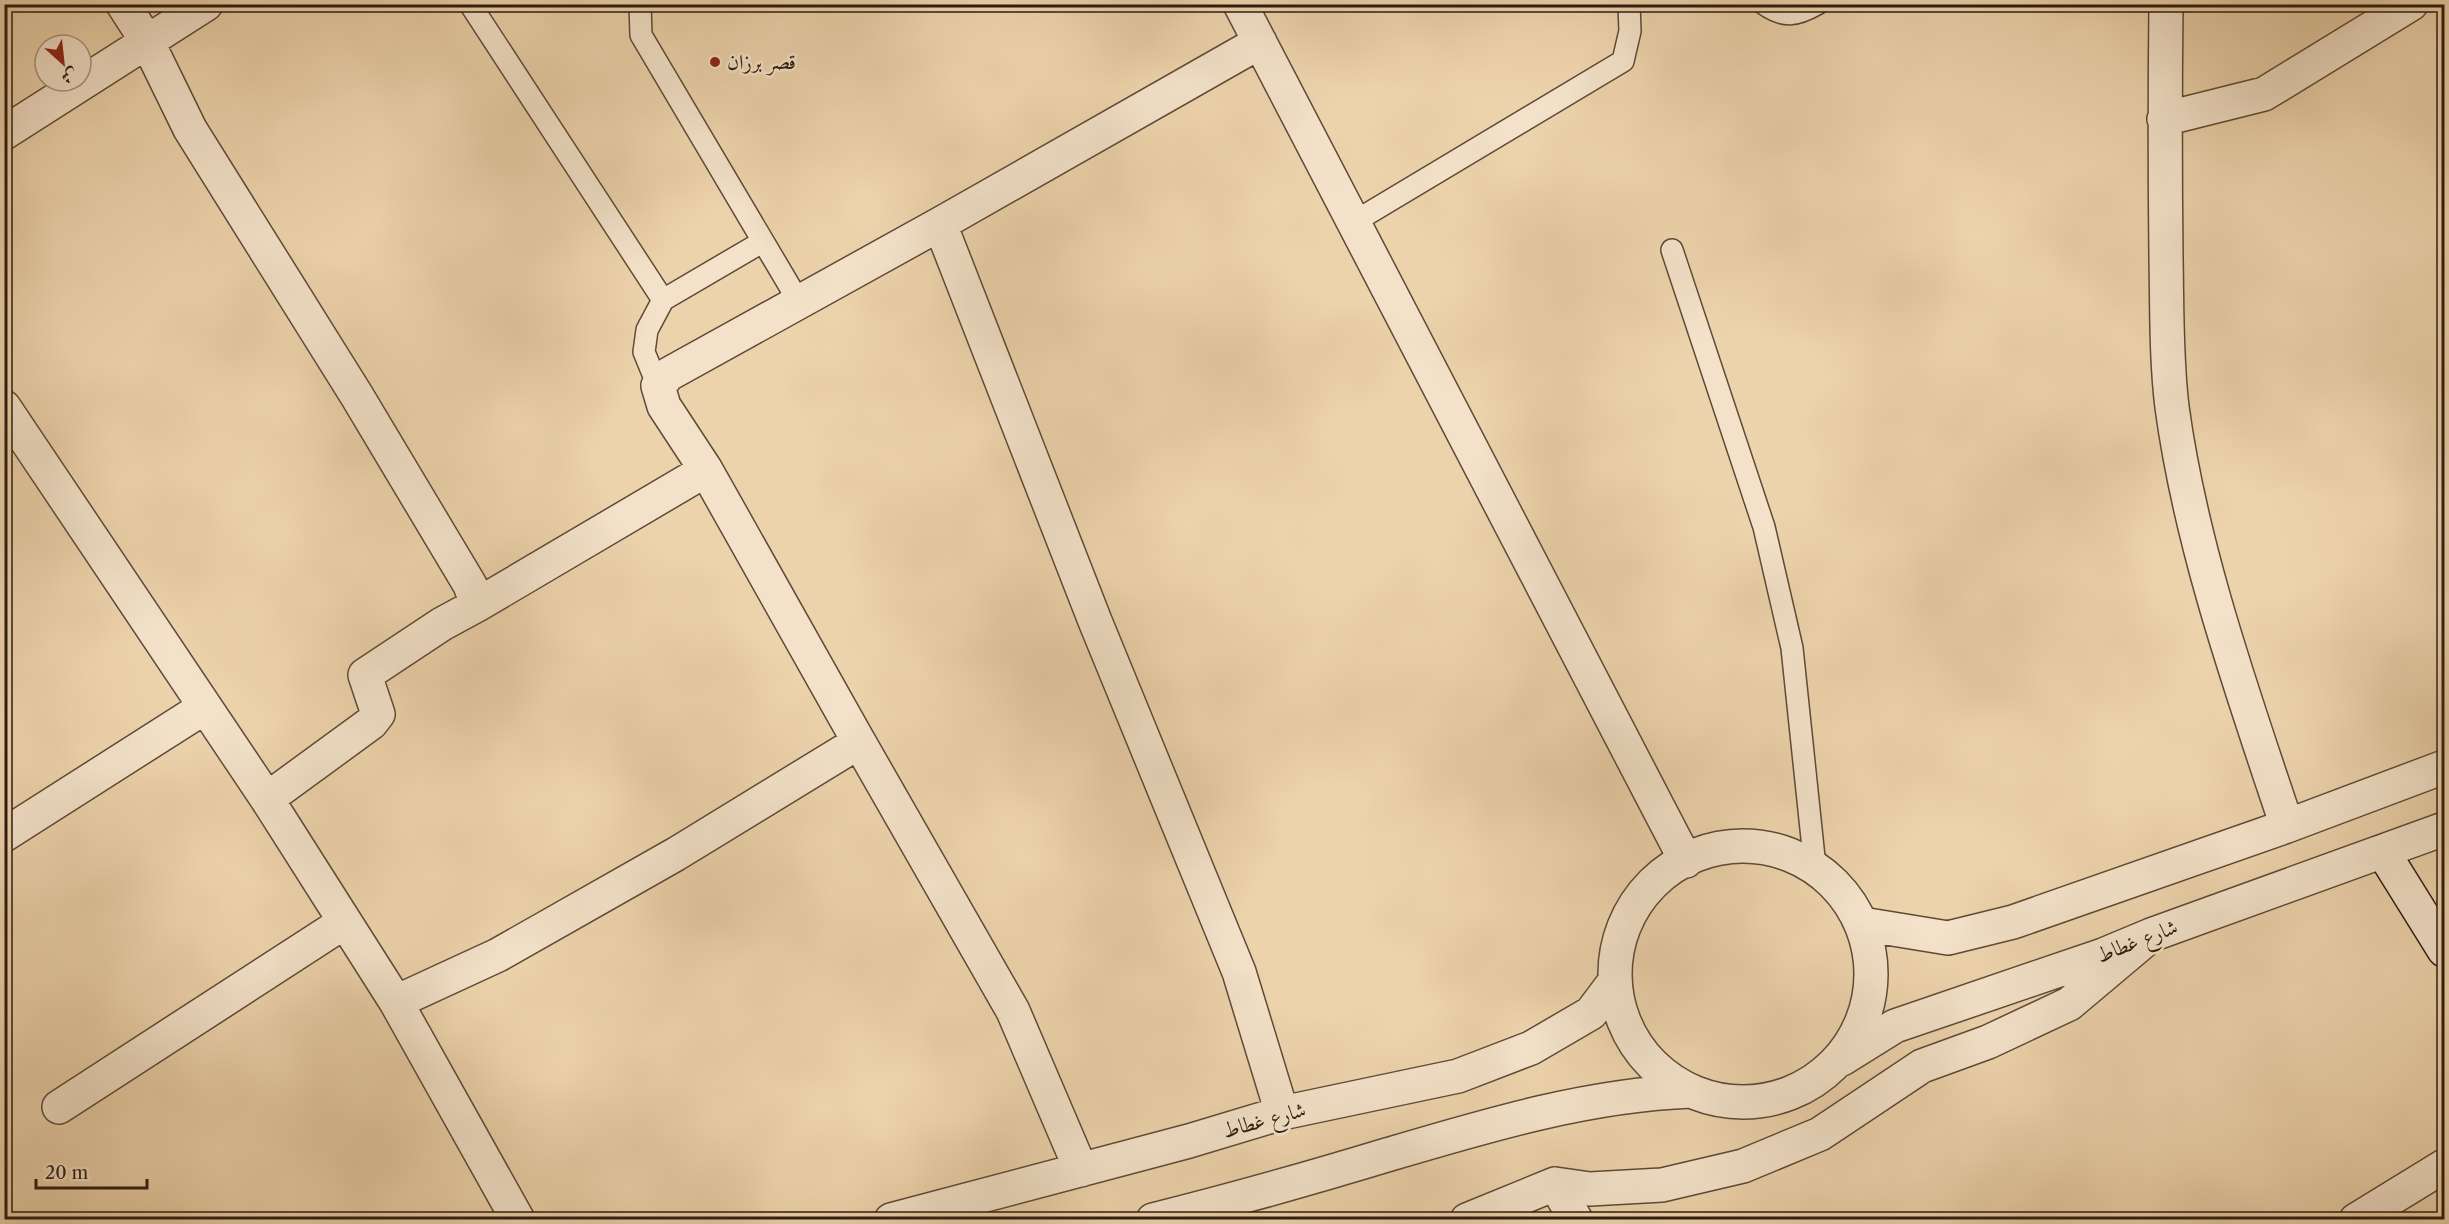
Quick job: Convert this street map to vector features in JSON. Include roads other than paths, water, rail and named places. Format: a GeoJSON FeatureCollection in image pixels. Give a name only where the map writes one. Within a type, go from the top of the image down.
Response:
{"type":"FeatureCollection","features":[{"type":"Feature","properties":{"kind":"street"},"geometry":{"type":"LineString","coordinates":[[123,4],[148,43],[190,129],[357,396],[470,585],[477,605]]}},
{"type":"Feature","properties":{"kind":"street"},"geometry":{"type":"LineString","coordinates":[[4,133],[206,4]]}},
{"type":"Feature","properties":{"kind":"street"},"geometry":{"type":"LineString","coordinates":[[1240,4],[1686,861]]}},
{"type":"Feature","properties":{"kind":"street"},"geometry":{"type":"LineString","coordinates":[[2166,4],[2164,119],[2167,298],[2172,406],[2191,507],[2230,649],[2287,826]]}},
{"type":"Feature","properties":{"kind":"street"},"geometry":{"type":"LineString","coordinates":[[2164,119],[2264,94],[2411,4]]}},
{"type":"Feature","properties":{"kind":"street"},"geometry":{"type":"LineString","coordinates":[[1081,1170],[1013,1011],[706,470],[664,406],[658,386],[669,374],[940,224],[1260,42]]}},
{"type":"Feature","properties":{"kind":"street"},"geometry":{"type":"LineString","coordinates":[[940,224],[1095,621],[1239,972],[1282,1113]]}},
{"type":"Feature","properties":{"kind":"street"},"geometry":{"type":"LineString","coordinates":[[4,407],[267,799],[396,1002],[518,1220]]}},
{"type":"Feature","properties":{"kind":"street"},"geometry":{"type":"LineString","coordinates":[[267,799],[371,723],[378,714],[365,675],[442,624],[706,470]]}},
{"type":"Feature","properties":{"kind":"street"},"geometry":{"type":"LineString","coordinates":[[4,835],[205,707]]}},
{"type":"Feature","properties":{"kind":"street"},"geometry":{"type":"LineString","coordinates":[[396,1002],[498,955],[676,854],[859,742]]}},
{"type":"Feature","properties":{"kind":"street"},"geometry":{"type":"LineString","coordinates":[[1862,924],[1948,938],[2013,922],[2287,826],[2445,767]]}},
{"type":"Feature","properties":{"kind":"street","name":"شارع غطاط"},"geometry":{"type":"LineString","coordinates":[[1835,1063],[1895,1026],[2103,955],[2151,935],[2445,829]]}},
{"type":"Feature","properties":{"kind":"street"},"geometry":{"type":"LineString","coordinates":[[1736,846],[1779,851],[1815,867],[1845,894],[1862,924],[1871,954],[1871,988],[1856,1034],[1835,1063],[1798,1090],[1773,1099],[1746,1102],[1719,1100],[1691,1091],[1659,1072],[1636,1045],[1622,1020],[1615,981],[1617,949],[1626,921],[1644,893],[1669,869],[1701,853],[1736,846]]}},
{"type":"Feature","properties":{"kind":"street"},"geometry":{"type":"LineString","coordinates":[[2383,852],[2445,950]]}},
{"type":"Feature","properties":{"kind":"street"},"geometry":{"type":"LineString","coordinates":[[59,1107],[344,923]]}},
{"type":"Feature","properties":{"kind":"street"},"geometry":{"type":"LineString","coordinates":[[1467,1220],[1555,1184],[1590,1189],[1662,1185],[1743,1166],[1820,1134],[1922,1066],[1988,1042],[2069,1004],[2151,935]]}},
{"type":"Feature","properties":{"kind":"street","name":"شارع غطاط"},"geometry":{"type":"LineString","coordinates":[[891,1220],[1081,1170],[1282,1113],[1458,1076],[1531,1048],[1591,1013],[1615,981]]}},
{"type":"Feature","properties":{"kind":"street"},"geometry":{"type":"LineString","coordinates":[[1153,1220],[1247,1208],[1509,1121],[1587,1102],[1648,1093],[1691,1091]]}},
{"type":"Feature","properties":{"kind":"street"},"geometry":{"type":"LineString","coordinates":[[2356,1220],[2445,1166]]}},
{"type":"Feature","properties":{"kind":"street"},"geometry":{"type":"LineString","coordinates":[[1555,1184],[1576,1220]]}},
{"type":"Feature","properties":{"kind":"lane"},"geometry":{"type":"LineString","coordinates":[[470,4],[663,300]]}},
{"type":"Feature","properties":{"kind":"lane"},"geometry":{"type":"LineString","coordinates":[[640,4],[641,36],[799,302]]}},
{"type":"Feature","properties":{"kind":"lane"},"geometry":{"type":"LineString","coordinates":[[1354,222],[1623,61],[1630,31],[1629,4]]}},
{"type":"Feature","properties":{"kind":"lane"},"geometry":{"type":"LineString","coordinates":[[1764,4],[1778,14],[1797,15],[1817,4]]}},
{"type":"Feature","properties":{"kind":"lane"},"geometry":{"type":"LineString","coordinates":[[658,386],[644,351],[647,330],[663,300],[762,242]]}},
{"type":"Feature","properties":{"kind":"lane"},"geometry":{"type":"LineString","coordinates":[[1672,250],[1764,527],[1792,648],[1815,867]]}},
{"type":"Feature","properties":{"kind":"place","name":"قصر برزان"},"geometry":{"type":"Point","coordinates":[715,62]}}]}
